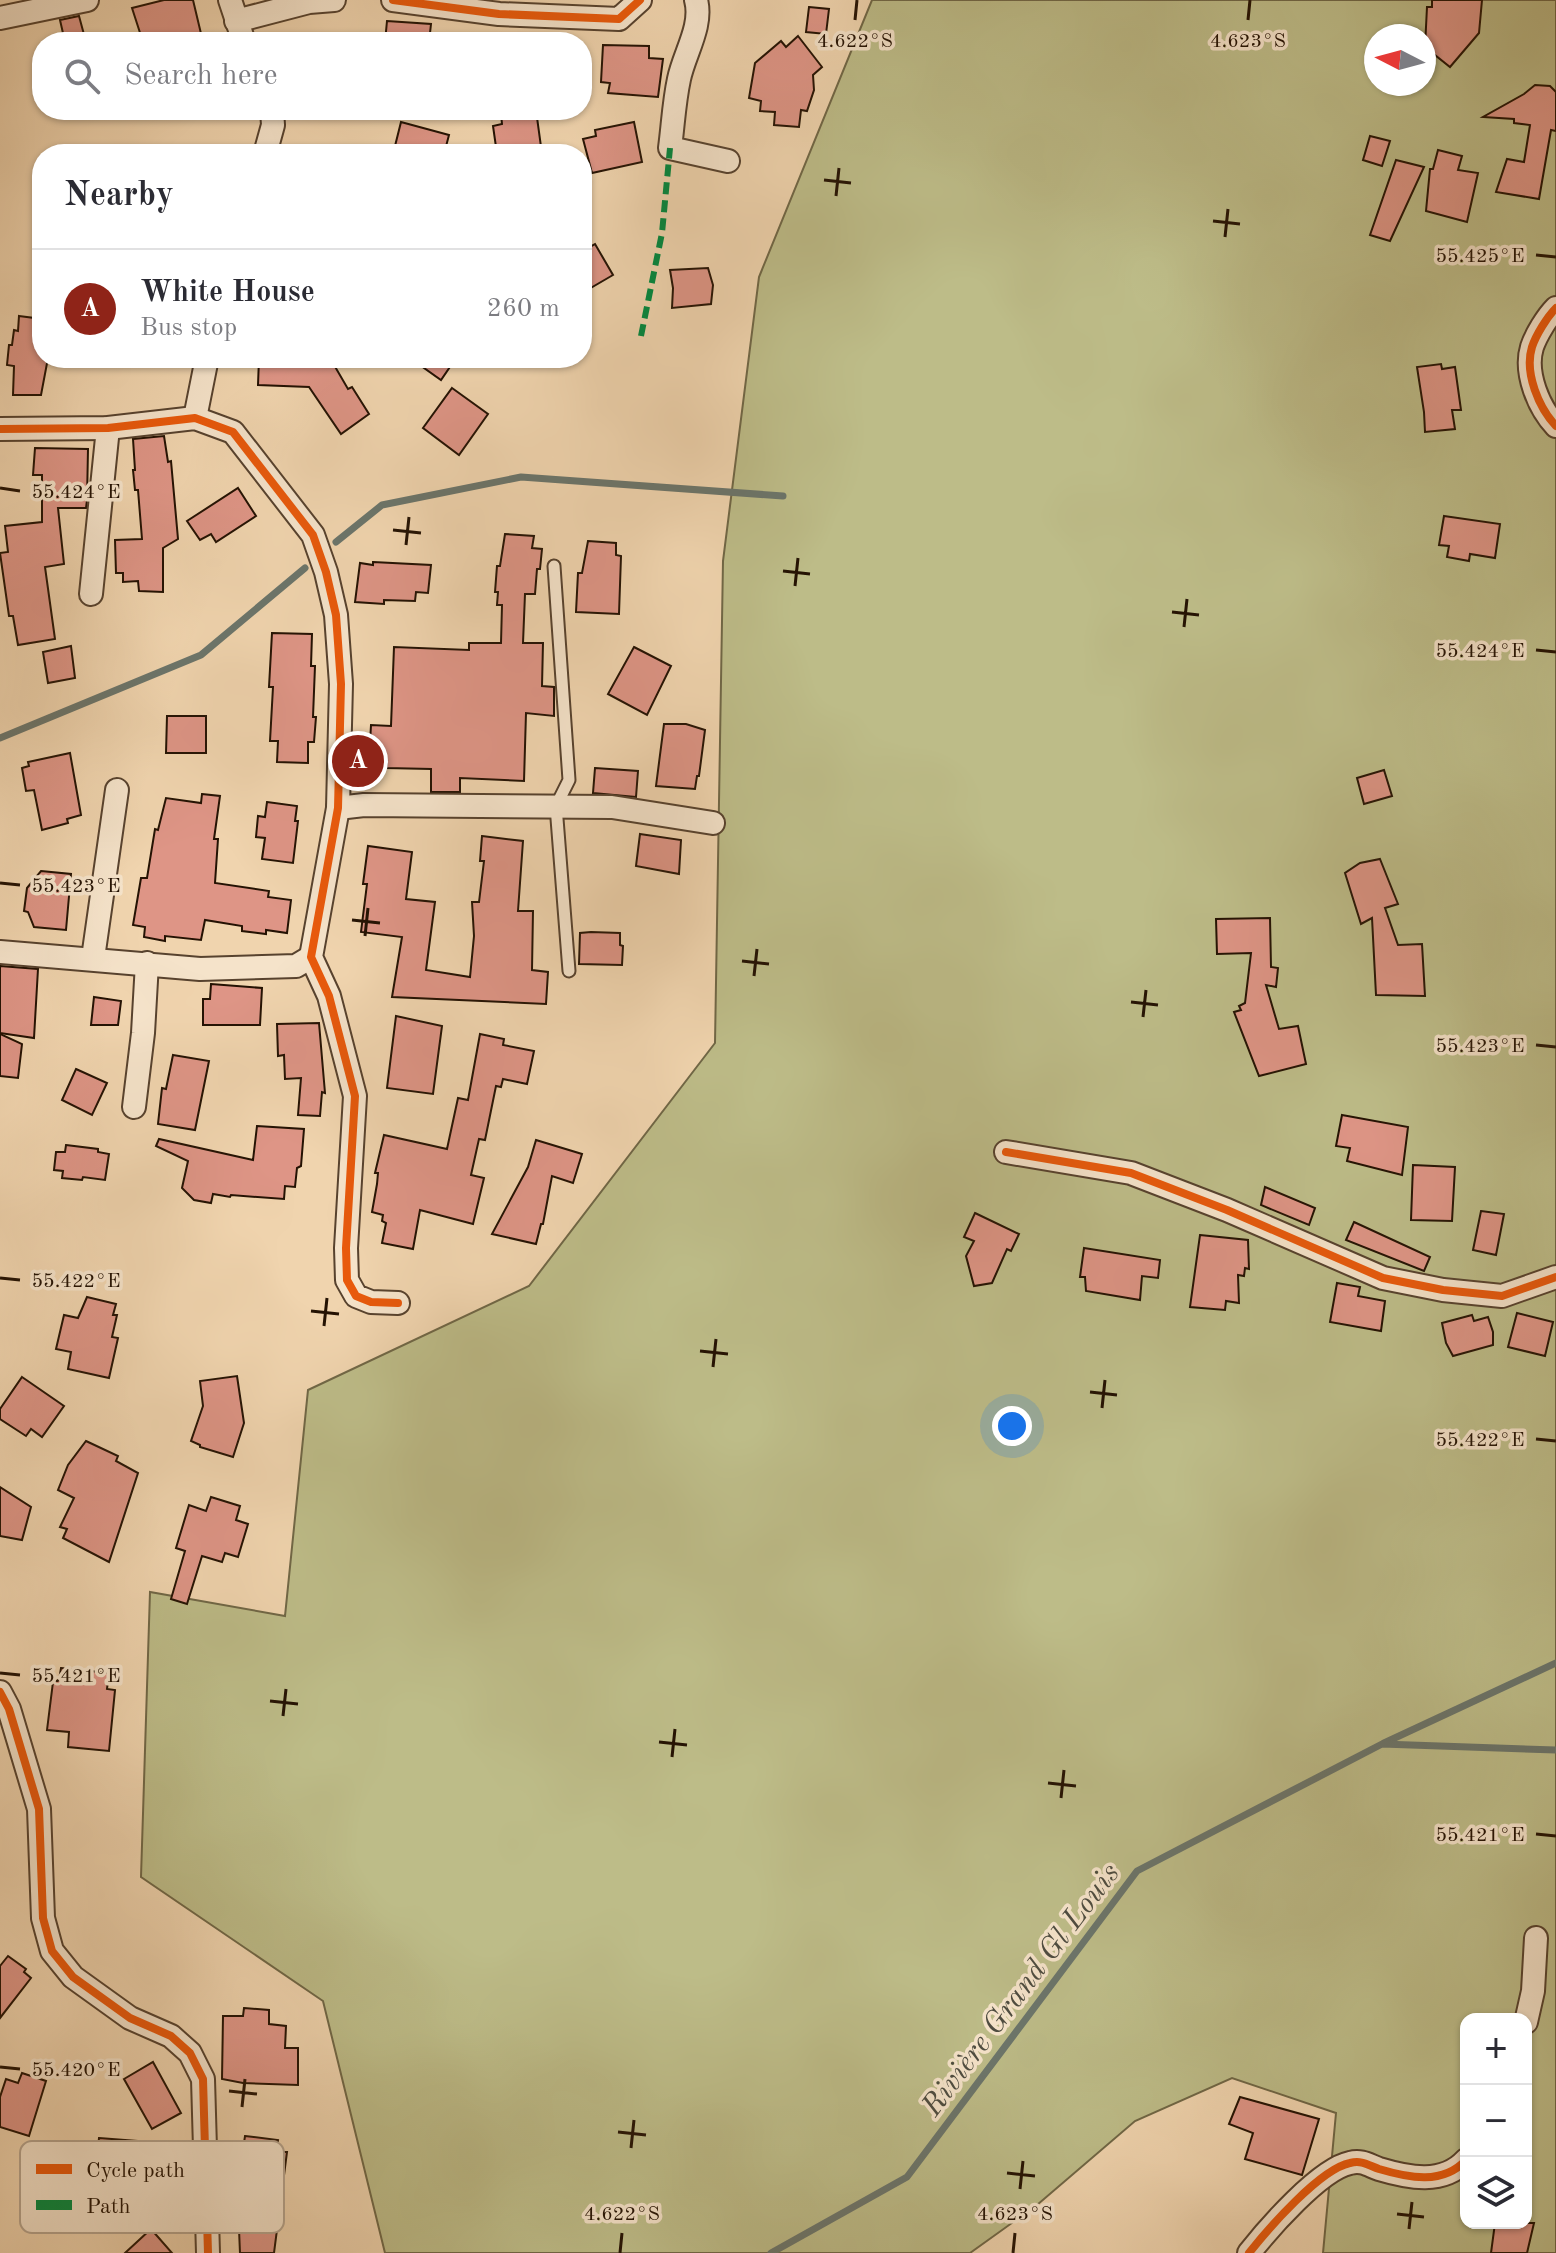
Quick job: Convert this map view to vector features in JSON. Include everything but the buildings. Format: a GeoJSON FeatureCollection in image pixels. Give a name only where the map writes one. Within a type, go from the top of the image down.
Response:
{"type":"FeatureCollection","features":[{"type":"Feature","properties":{"kind":"street"},"geometry":{"type":"LineString","coordinates":[[0,18],[87,0]]}},
{"type":"Feature","properties":{"kind":"street"},"geometry":{"type":"LineString","coordinates":[[241,32],[233,10],[334,0]]}},
{"type":"Feature","properties":{"kind":"street"},"geometry":{"type":"LineString","coordinates":[[393,0],[499,14],[619,19],[640,0]]}},
{"type":"Feature","properties":{"kind":"street"},"geometry":{"type":"LineString","coordinates":[[696,0],[698,7],[694,30],[679,78],[670,148],[728,161]]}},
{"type":"Feature","properties":{"kind":"street"},"geometry":{"type":"LineString","coordinates":[[268,144],[273,120]]}},
{"type":"Feature","properties":{"kind":"street"},"geometry":{"type":"LineString","coordinates":[[1556,308],[1532,348],[1532,380],[1546,416],[1556,426]]}},
{"type":"Feature","properties":{"kind":"street"},"geometry":{"type":"LineString","coordinates":[[195,418],[205,368]]}},
{"type":"Feature","properties":{"kind":"street"},"geometry":{"type":"LineString","coordinates":[[0,429],[108,428],[195,418],[233,432],[313,535],[336,615],[341,684],[338,808],[311,957],[329,996],[355,1096],[347,1280],[356,1296],[371,1302],[398,1303]]}},
{"type":"Feature","properties":{"kind":"street"},"geometry":{"type":"LineString","coordinates":[[91,594],[108,428]]}},
{"type":"Feature","properties":{"kind":"street"},"geometry":{"type":"LineString","coordinates":[[93,958],[117,790]]}},
{"type":"Feature","properties":{"kind":"street"},"geometry":{"type":"LineString","coordinates":[[338,808],[364,805],[612,807],[713,823]]}},
{"type":"Feature","properties":{"kind":"street"},"geometry":{"type":"LineString","coordinates":[[0,952],[200,969],[296,966],[311,957]]}},
{"type":"Feature","properties":{"kind":"street"},"geometry":{"type":"LineString","coordinates":[[134,1107],[147,963]]}},
{"type":"Feature","properties":{"kind":"street"},"geometry":{"type":"LineString","coordinates":[[1006,1152],[1131,1173],[1227,1210],[1383,1278],[1443,1290],[1502,1296],[1556,1277]]}},
{"type":"Feature","properties":{"kind":"street"},"geometry":{"type":"LineString","coordinates":[[0,1692],[9,1709],[39,1809],[43,1918],[52,1951],[73,1977],[130,2018],[171,2036],[190,2053],[203,2079],[205,2141]]}},
{"type":"Feature","properties":{"kind":"street"},"geometry":{"type":"LineString","coordinates":[[1528,2013],[1533,1991],[1536,1938]]}},
{"type":"Feature","properties":{"kind":"street"},"geometry":{"type":"LineString","coordinates":[[1249,2253],[1283,2213],[1346,2163],[1361,2161],[1402,2175],[1438,2178],[1460,2167]]}},
{"type":"Feature","properties":{"kind":"street"},"geometry":{"type":"LineString","coordinates":[[207,2233],[208,2253]]}},
{"type":"Feature","properties":{"kind":"lane"},"geometry":{"type":"LineString","coordinates":[[554,566],[569,780],[556,806],[569,971]]}},
{"type":"Feature","properties":{"kind":"shaded area"},"geometry":{"type":"Polygon","coordinates":[[[872,0],[1556,0],[1556,2253],[1323,2253],[1336,2113],[1232,2078],[1135,2121],[1037,2205],[970,2253],[385,2253],[323,2001],[141,1877],[150,1592],[285,1616],[308,1390],[529,1286],[715,1043],[723,561],[759,277],[872,0]]]}},
{"type":"Feature","properties":{"kind":"waterway"},"geometry":{"type":"LineString","coordinates":[[336,542],[382,505],[521,477],[783,496]]}},
{"type":"Feature","properties":{"kind":"waterway"},"geometry":{"type":"LineString","coordinates":[[0,738],[201,655],[305,568]]}},
{"type":"Feature","properties":{"kind":"waterway"},"geometry":{"type":"LineString","coordinates":[[1384,1743],[1556,1663]]}},
{"type":"Feature","properties":{"kind":"waterway","name":"Rivière Grand Gl Louis"},"geometry":{"type":"LineString","coordinates":[[771,2253],[907,2177],[1137,1871],[1382,1744],[1556,1750]]}},
{"type":"Feature","properties":{"kind":"marked path"},"geometry":{"type":"LineString","coordinates":[[641,336],[662,233],[670,148]]}},
{"type":"Feature","properties":{"kind":"cycle path"},"geometry":{"type":"LineString","coordinates":[[393,0],[499,14],[619,19],[640,0]]}},
{"type":"Feature","properties":{"kind":"cycle path"},"geometry":{"type":"LineString","coordinates":[[1556,308],[1534,342],[1530,357],[1535,390],[1556,426]]}},
{"type":"Feature","properties":{"kind":"cycle path"},"geometry":{"type":"LineString","coordinates":[[0,429],[108,428],[195,418],[233,432],[313,535],[336,615],[341,684],[338,808],[311,957],[329,996],[355,1096],[347,1280],[356,1296],[371,1302],[398,1303]]}},
{"type":"Feature","properties":{"kind":"cycle path"},"geometry":{"type":"LineString","coordinates":[[1006,1152],[1131,1173],[1227,1210],[1383,1278],[1443,1290],[1502,1296],[1556,1277]]}},
{"type":"Feature","properties":{"kind":"cycle path"},"geometry":{"type":"LineString","coordinates":[[0,1692],[9,1709],[39,1809],[43,1918],[52,1951],[73,1977],[130,2018],[171,2036],[190,2053],[203,2079],[205,2141]]}},
{"type":"Feature","properties":{"kind":"cycle path"},"geometry":{"type":"LineString","coordinates":[[1249,2253],[1295,2201],[1324,2176],[1350,2163],[1365,2163],[1414,2177],[1436,2176],[1460,2165]]}},
{"type":"Feature","properties":{"kind":"cycle path"},"geometry":{"type":"LineString","coordinates":[[207,2233],[208,2253]]}},
{"type":"Feature","properties":{"kind":"place","name":"White House"},"geometry":{"type":"Point","coordinates":[358,761]}}]}
